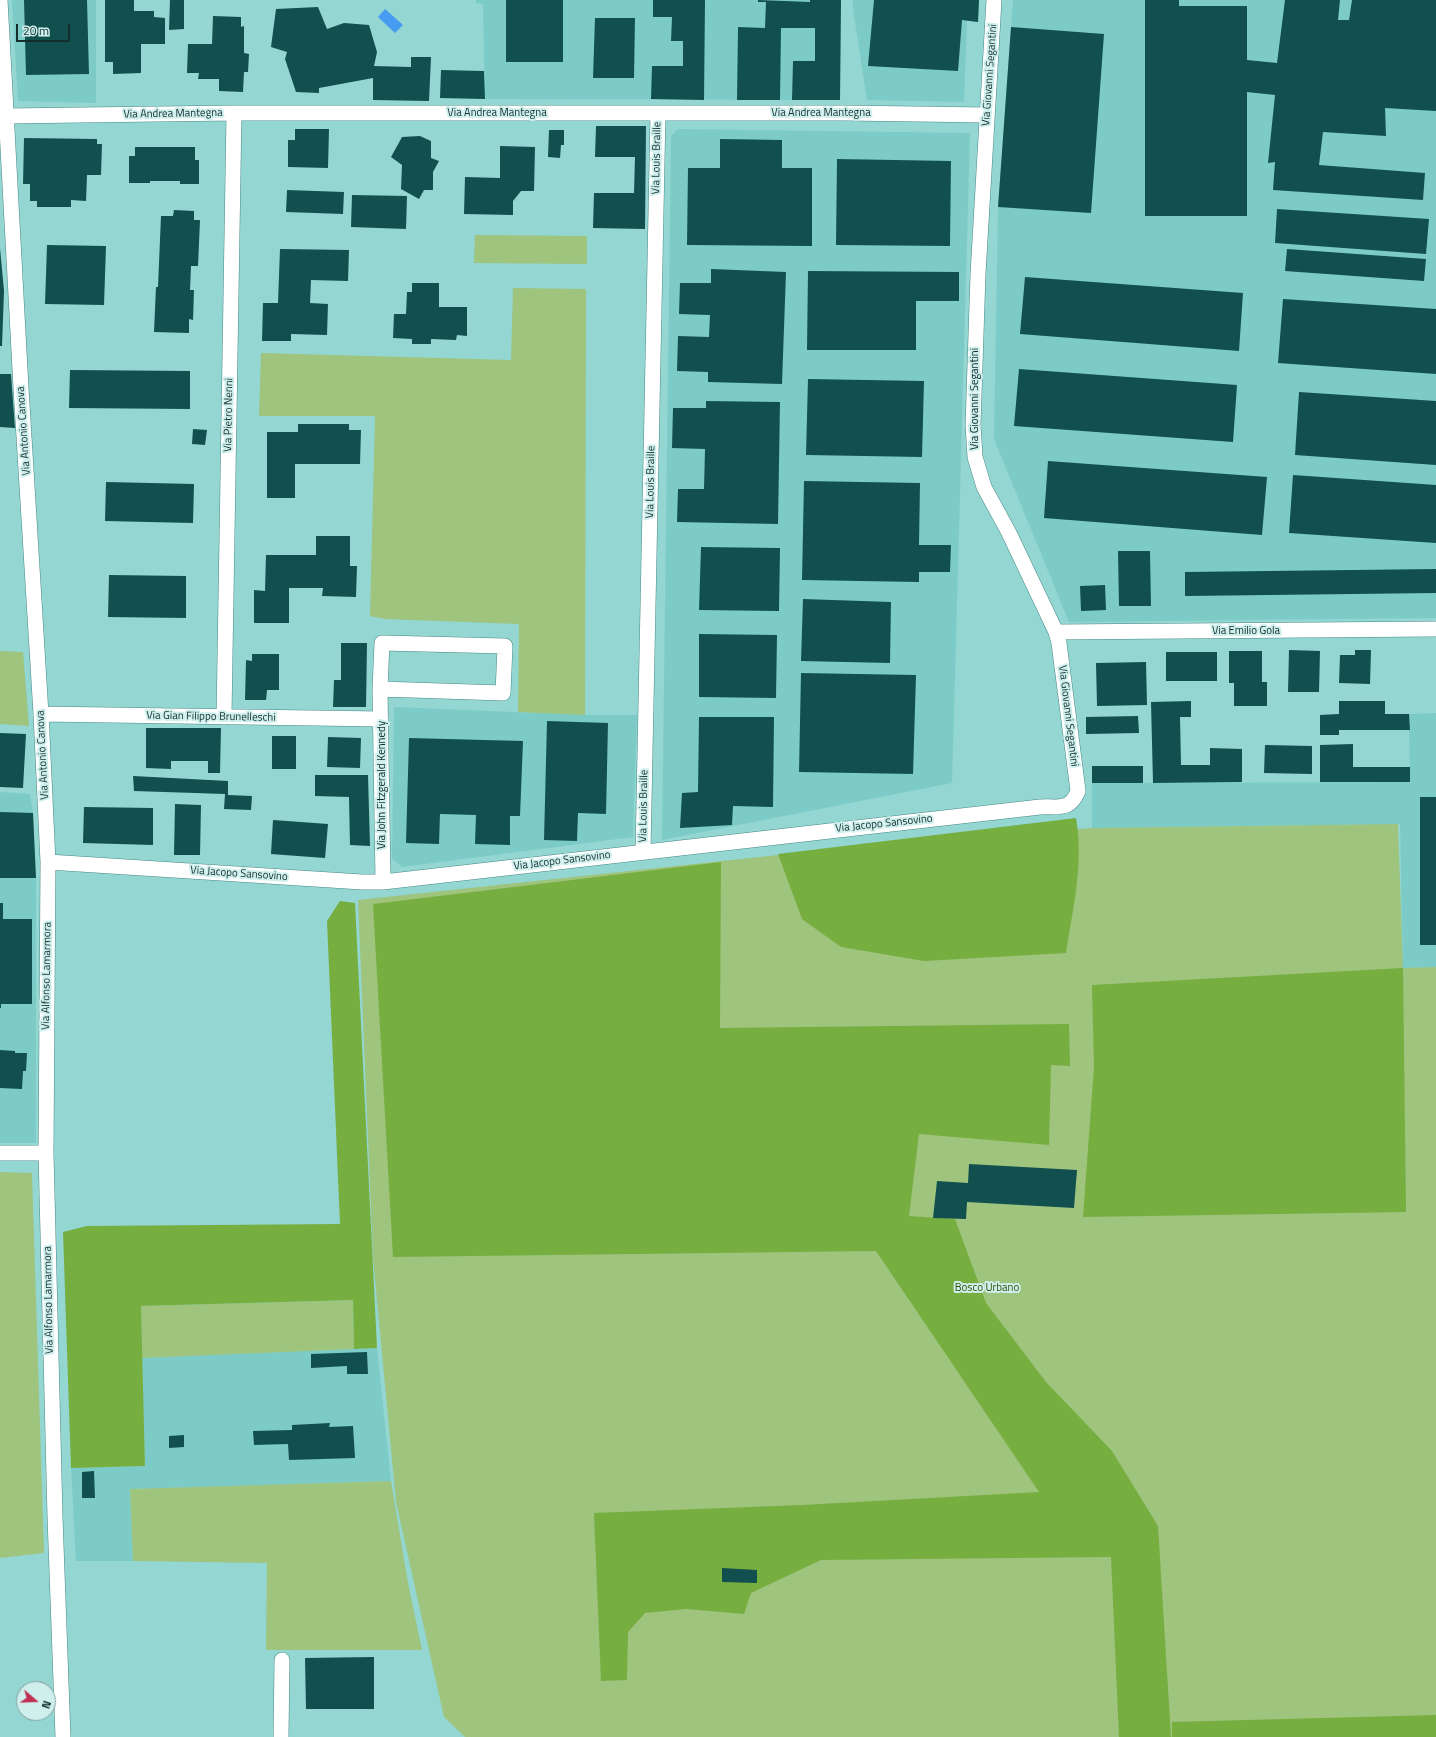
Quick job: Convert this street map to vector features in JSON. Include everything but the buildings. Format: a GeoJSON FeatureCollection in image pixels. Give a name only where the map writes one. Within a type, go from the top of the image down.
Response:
{"type":"FeatureCollection","features":[{"type":"Feature","properties":{"kind":"street","name":"Via Antonio Canova"},"geometry":{"type":"LineString","coordinates":[[0,0],[21,388],[41,714],[48,862]]}},
{"type":"Feature","properties":{"kind":"street","name":"Via Giovanni Segantini"},"geometry":{"type":"LineString","coordinates":[[994,0],[978,282],[973,425],[975,457],[984,487],[1009,533],[1056,632],[1059,643],[1078,791],[1073,802]]}},
{"type":"Feature","properties":{"kind":"street","name":"Via Andrea Mantegna"},"geometry":{"type":"LineString","coordinates":[[6,116],[234,113],[987,115]]}},
{"type":"Feature","properties":{"kind":"street","name":"Via Pietro Nenni"},"geometry":{"type":"LineString","coordinates":[[224,717],[234,113]]}},
{"type":"Feature","properties":{"kind":"street","name":"Via Louis Braille"},"geometry":{"type":"LineString","coordinates":[[643,851],[658,113]]}},
{"type":"Feature","properties":{"kind":"street","name":"Via Emilio Gola"},"geometry":{"type":"LineString","coordinates":[[1056,632],[1436,629]]}},
{"type":"Feature","properties":{"kind":"street","name":"Via John Fitzgerald Kennedy"},"geometry":{"type":"LineString","coordinates":[[380,689],[503,693],[505,646],[382,643],[380,689],[382,719],[383,882]]}},
{"type":"Feature","properties":{"kind":"street","name":"Via Gian Filippo Brunelleschi"},"geometry":{"type":"LineString","coordinates":[[41,714],[382,719]]}},
{"type":"Feature","properties":{"kind":"street","name":"Via Jacopo Sansovino"},"geometry":{"type":"LineString","coordinates":[[48,862],[362,882],[383,882],[643,851],[1067,806],[1073,802]]}},
{"type":"Feature","properties":{"kind":"street","name":"Via Alfonso Lamarmora"},"geometry":{"type":"LineString","coordinates":[[48,862],[46,1152],[55,1517],[63,1737]]}},
{"type":"Feature","properties":{"kind":"street"},"geometry":{"type":"LineString","coordinates":[[0,1153],[46,1152]]}},
{"type":"Feature","properties":{"kind":"street"},"geometry":{"type":"LineString","coordinates":[[281,1737],[282,1660]]}},
{"type":"Feature","properties":{"kind":"shaded area"},"geometry":{"type":"Polygon","coordinates":[[[12,0],[96,0],[96,103],[18,101],[12,0]]]}},
{"type":"Feature","properties":{"kind":"shaded area"},"geometry":{"type":"Polygon","coordinates":[[[476,0],[841,0],[840,100],[485,99],[483,4],[476,3],[476,0]]]}},
{"type":"Feature","properties":{"kind":"shaded area"},"geometry":{"type":"Polygon","coordinates":[[[853,0],[979,0],[978,22],[967,21],[964,102],[867,100],[853,9],[853,0]]]}},
{"type":"Feature","properties":{"kind":"shaded area"},"geometry":{"type":"Polygon","coordinates":[[[1013,0],[1436,0],[1436,618],[1069,622],[994,439],[998,207],[1013,0]]]}},
{"type":"Feature","properties":{"kind":"shaded area"},"geometry":{"type":"Polygon","coordinates":[[[678,129],[970,133],[952,783],[662,840],[671,136],[678,129]]]}},
{"type":"Feature","properties":{"kind":"shaded area"},"geometry":{"type":"Polygon","coordinates":[[[394,707],[585,715],[637,715],[633,837],[402,867],[392,859],[394,707]]]}},
{"type":"Feature","properties":{"kind":"shaded area"},"geometry":{"type":"Polygon","coordinates":[[[1436,713],[1436,967],[1403,968],[1400,824],[1092,828],[1092,783],[1410,782],[1409,714],[1436,713]]]}},
{"type":"Feature","properties":{"kind":"shaded area"},"geometry":{"type":"Polygon","coordinates":[[[0,792],[30,794],[33,813],[36,878],[36,1143],[0,1143],[0,792]]]}},
{"type":"Feature","properties":{"kind":"shaded area"},"geometry":{"type":"Polygon","coordinates":[[[377,1348],[391,1481],[130,1489],[133,1561],[76,1561],[71,1468],[145,1466],[142,1358],[377,1348]]]}},
{"type":"Feature","properties":{"kind":"green space"},"geometry":{"type":"Polygon","coordinates":[[[475,235],[587,236],[587,264],[474,263],[475,235]]]}},
{"type":"Feature","properties":{"kind":"green space"},"geometry":{"type":"Polygon","coordinates":[[[513,288],[586,289],[585,715],[518,712],[519,624],[385,619],[370,616],[375,416],[259,416],[261,353],[511,360],[513,288]]]}},
{"type":"Feature","properties":{"kind":"green space"},"geometry":{"type":"Polygon","coordinates":[[[0,651],[23,652],[29,726],[0,724],[0,651]]]}},
{"type":"Feature","properties":{"kind":"green space"},"geometry":{"type":"Polygon","coordinates":[[[1076,818],[1079,852],[1077,886],[1066,953],[924,961],[841,947],[802,919],[778,854],[1076,818]]]}},
{"type":"Feature","properties":{"kind":"green space","name":"Bosco Urbano"},"geometry":{"type":"Polygon","coordinates":[[[1398,824],[1403,968],[1436,967],[1436,1737],[465,1737],[444,1717],[396,1502],[373,1258],[358,900],[778,855],[1092,828],[1398,824]]]}},
{"type":"Feature","properties":{"kind":"green space"},"geometry":{"type":"Polygon","coordinates":[[[721,862],[720,1028],[1069,1024],[1070,1066],[1051,1065],[1049,1145],[919,1134],[909,1216],[955,1219],[986,1303],[1046,1382],[1112,1451],[1158,1526],[1171,1737],[1119,1737],[1111,1557],[821,1560],[751,1593],[744,1614],[686,1609],[645,1613],[628,1632],[627,1680],[601,1681],[594,1513],[802,1505],[1039,1492],[876,1251],[393,1257],[373,904],[721,862]]]}},
{"type":"Feature","properties":{"kind":"green space"},"geometry":{"type":"Polygon","coordinates":[[[340,901],[355,903],[377,1348],[354,1349],[353,1300],[141,1306],[145,1466],[71,1468],[63,1232],[87,1226],[340,1224],[327,921],[340,901]]]}},
{"type":"Feature","properties":{"kind":"green space"},"geometry":{"type":"Polygon","coordinates":[[[1403,968],[1406,1212],[1083,1217],[1094,1067],[1092,985],[1403,968]]]}},
{"type":"Feature","properties":{"kind":"green space"},"geometry":{"type":"Polygon","coordinates":[[[0,1172],[32,1173],[44,1553],[0,1558],[0,1172]]]}},
{"type":"Feature","properties":{"kind":"green space"},"geometry":{"type":"Polygon","coordinates":[[[353,1300],[354,1349],[142,1358],[141,1306],[353,1300]]]}},
{"type":"Feature","properties":{"kind":"green space"},"geometry":{"type":"Polygon","coordinates":[[[391,1481],[408,1583],[422,1650],[266,1650],[267,1563],[133,1561],[130,1489],[391,1481]]]}},
{"type":"Feature","properties":{"kind":"green space"},"geometry":{"type":"Polygon","coordinates":[[[1436,1715],[1436,1737],[1172,1737],[1172,1722],[1436,1715]]]}},
{"type":"Feature","properties":{"kind":"water"},"geometry":{"type":"Polygon","coordinates":[[[385,9],[403,25],[395,33],[378,17],[385,9]]]}}]}
